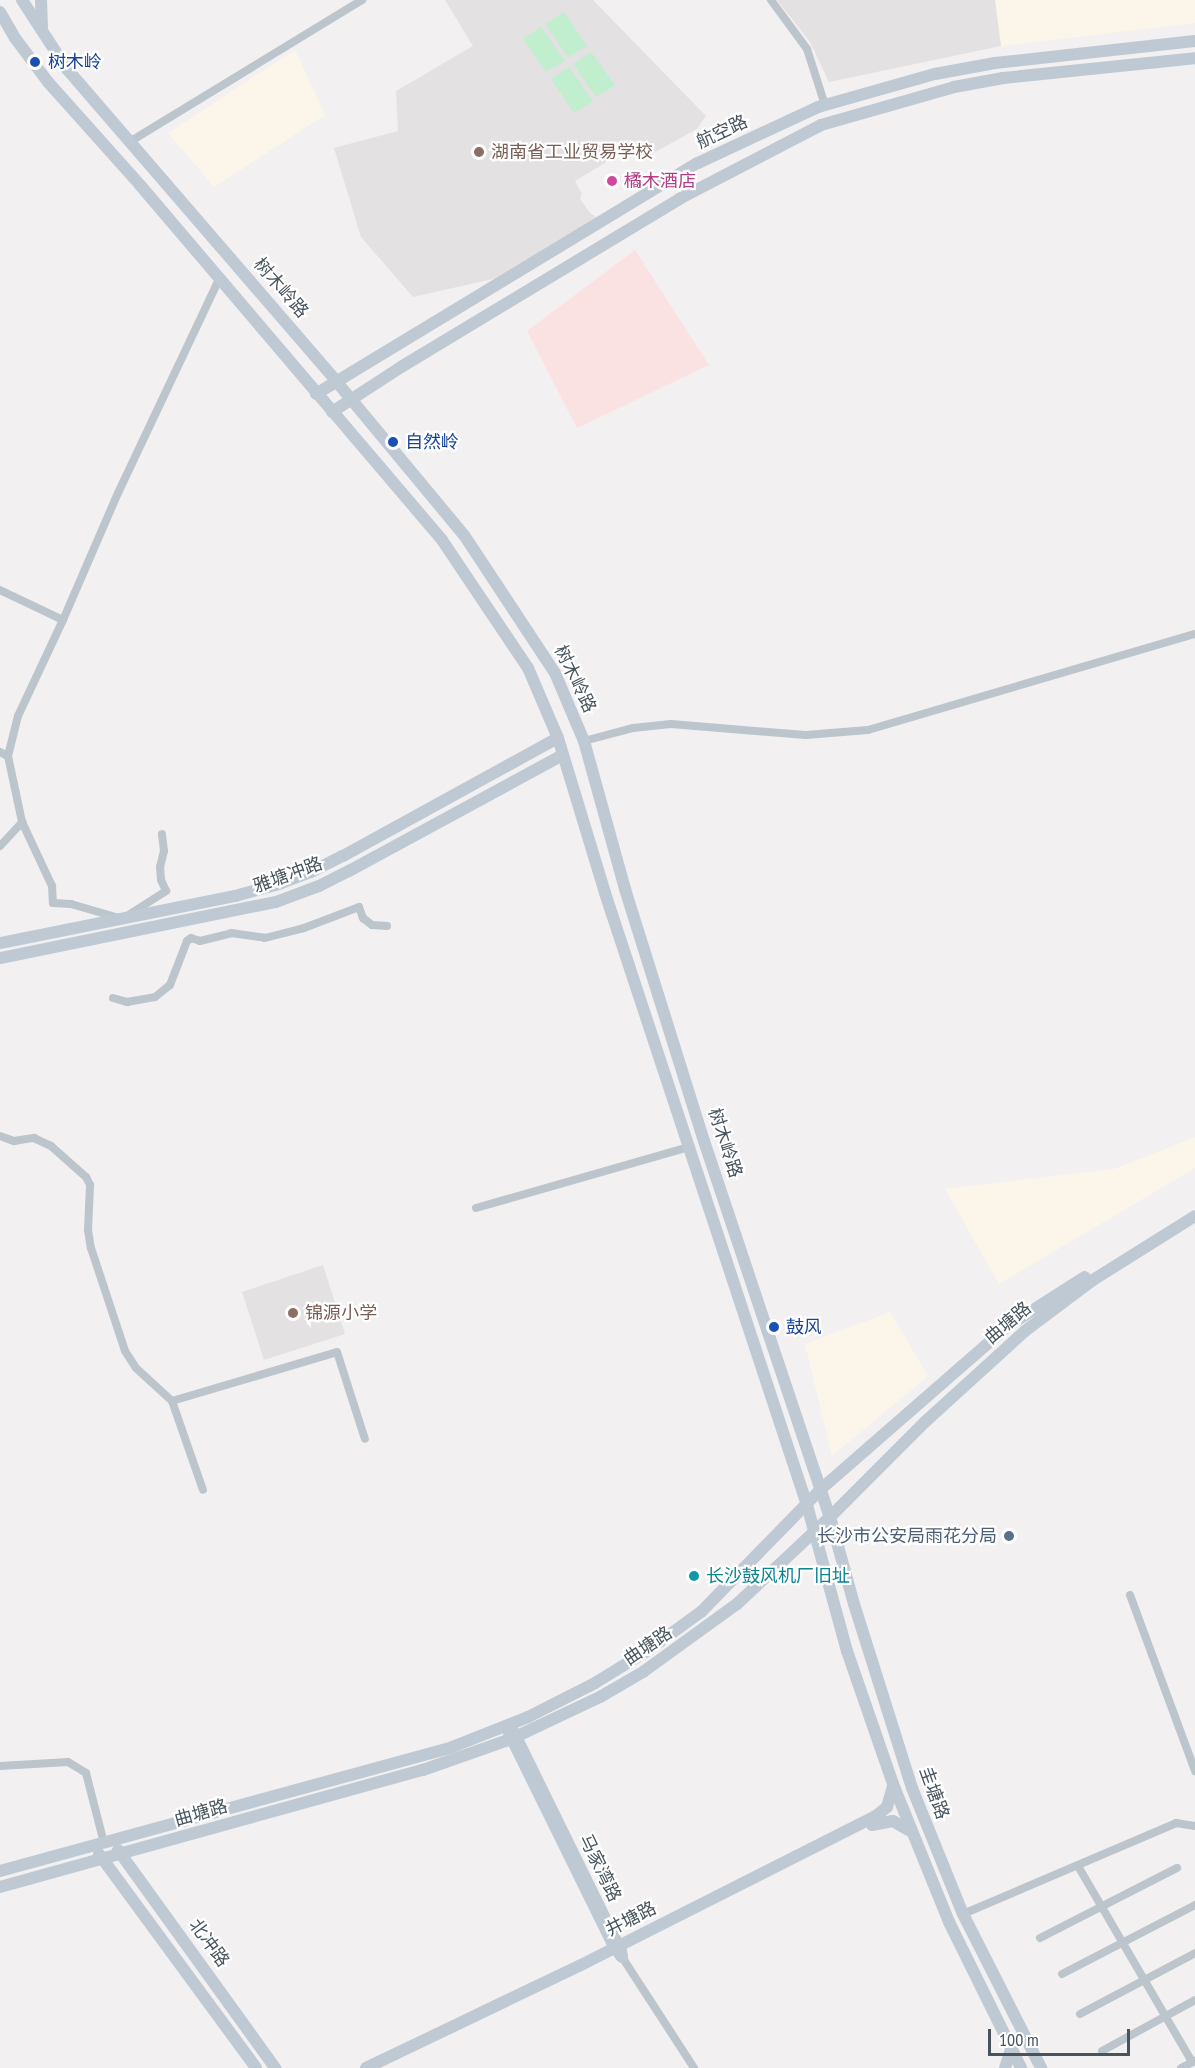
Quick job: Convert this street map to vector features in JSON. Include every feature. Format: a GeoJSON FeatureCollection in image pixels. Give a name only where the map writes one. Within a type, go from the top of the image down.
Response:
{"type":"FeatureCollection","features":[{"type":"Feature","properties":{"kind":"main road","name":"树木岭路"},"geometry":{"type":"LineString","coordinates":[[22,0],[67,69],[336,381],[465,535],[555,673],[584,741],[626,889],[704,1141],[830,1516]]}},
{"type":"Feature","properties":{"kind":"main road"},"geometry":{"type":"LineString","coordinates":[[41,0],[39,13],[43,34]]}},
{"type":"Feature","properties":{"kind":"main road","name":"树木岭路"},"geometry":{"type":"LineString","coordinates":[[0,12],[15,38],[48,82],[455,556],[528,668],[558,738],[807,1505],[813,1532]]}},
{"type":"Feature","properties":{"kind":"main road"},"geometry":{"type":"LineString","coordinates":[[0,30],[15,38]]}},
{"type":"Feature","properties":{"kind":"main road","name":"航空路"},"geometry":{"type":"LineString","coordinates":[[316,394],[698,163],[821,106],[935,75],[995,63],[1195,40]]}},
{"type":"Feature","properties":{"kind":"main road"},"geometry":{"type":"LineString","coordinates":[[332,412],[401,367],[669,205],[821,125],[954,87],[1003,78],[1195,58]]}},
{"type":"Feature","properties":{"kind":"main road"},"geometry":{"type":"LineString","coordinates":[[995,63],[1003,78]]}},
{"type":"Feature","properties":{"kind":"main road"},"geometry":{"type":"LineString","coordinates":[[821,106],[821,125]]}},
{"type":"Feature","properties":{"kind":"main road","name":"雅塘冲路"},"geometry":{"type":"LineString","coordinates":[[0,943],[235,896],[311,872],[558,738]]}},
{"type":"Feature","properties":{"kind":"main road","name":"雅塘冲路"},"geometry":{"type":"LineString","coordinates":[[0,958],[287,898],[339,876],[563,755]]}},
{"type":"Feature","properties":{"kind":"main road","name":"曲塘路"},"geometry":{"type":"LineString","coordinates":[[0,1871],[433,1753],[508,1726],[605,1677],[691,1619],[723,1592],[821,1489],[1008,1326],[1195,1207]]}},
{"type":"Feature","properties":{"kind":"main road","name":"曲塘路"},"geometry":{"type":"LineString","coordinates":[[0,1887],[412,1773],[514,1738],[547,1724],[643,1672],[724,1615],[830,1516],[926,1420],[1025,1331],[1093,1280],[1195,1216]]}},
{"type":"Feature","properties":{"kind":"main road","name":"圭塘路"},"geometry":{"type":"LineString","coordinates":[[830,1516],[912,1788],[963,1914],[1041,2068]]}},
{"type":"Feature","properties":{"kind":"main road","name":"圭塘路"},"geometry":{"type":"LineString","coordinates":[[813,1532],[847,1651],[893,1784],[949,1922],[1021,2068]]}},
{"type":"Feature","properties":{"kind":"main road","name":"马家湾路"},"geometry":{"type":"LineString","coordinates":[[508,1726],[619,1951]]}},
{"type":"Feature","properties":{"kind":"main road","name":"井塘路"},"geometry":{"type":"LineString","coordinates":[[366,2068],[619,1951],[876,1816],[887,1807],[893,1784]]}},
{"type":"Feature","properties":{"kind":"main road","name":"井塘路"},"geometry":{"type":"LineString","coordinates":[[378,2068],[878,1822],[899,1822],[913,1835]]}},
{"type":"Feature","properties":{"kind":"main road","name":"北冲路"},"geometry":{"type":"LineString","coordinates":[[103,1843],[121,1854],[274,2068]]}},
{"type":"Feature","properties":{"kind":"main road","name":"北冲路"},"geometry":{"type":"LineString","coordinates":[[103,1843],[103,1859],[256,2068]]}},
{"type":"Feature","properties":{"kind":"main road"},"geometry":{"type":"LineString","coordinates":[[1005,2068],[1011,2049]]}},
{"type":"Feature","properties":{"kind":"street"},"geometry":{"type":"LineString","coordinates":[[131,141],[362,0]]}},
{"type":"Feature","properties":{"kind":"street"},"geometry":{"type":"LineString","coordinates":[[771,0],[807,49],[821,106]]}},
{"type":"Feature","properties":{"kind":"street"},"geometry":{"type":"LineString","coordinates":[[162,834],[164,851],[160,867],[161,880],[166,891],[122,917],[71,904],[53,903],[52,886],[22,822],[4,754],[18,716],[63,620],[117,493],[219,279]]}},
{"type":"Feature","properties":{"kind":"street"},"geometry":{"type":"LineString","coordinates":[[0,590],[63,620]]}},
{"type":"Feature","properties":{"kind":"street"},"geometry":{"type":"LineString","coordinates":[[584,741],[633,728],[671,724],[806,735],[868,730],[1195,634]]}},
{"type":"Feature","properties":{"kind":"street"},"geometry":{"type":"LineString","coordinates":[[0,846],[22,822]]}},
{"type":"Feature","properties":{"kind":"street"},"geometry":{"type":"LineString","coordinates":[[113,998],[127,1002],[155,997],[170,985],[187,941],[191,938],[200,940],[231,933],[264,938],[304,928],[359,907],[363,918],[372,926],[387,926]]}},
{"type":"Feature","properties":{"kind":"street"},"geometry":{"type":"LineString","coordinates":[[0,1136],[14,1141],[34,1138],[51,1146],[86,1177],[90,1185],[88,1230],[91,1248],[125,1351],[136,1368],[172,1401],[203,1490]]}},
{"type":"Feature","properties":{"kind":"street"},"geometry":{"type":"LineString","coordinates":[[476,1208],[689,1147]]}},
{"type":"Feature","properties":{"kind":"street"},"geometry":{"type":"LineString","coordinates":[[172,1401],[337,1352],[365,1439]]}},
{"type":"Feature","properties":{"kind":"street"},"geometry":{"type":"LineString","coordinates":[[1130,1595],[1195,1771]]}},
{"type":"Feature","properties":{"kind":"street"},"geometry":{"type":"LineString","coordinates":[[0,1766],[68,1762],[86,1773],[103,1843]]}},
{"type":"Feature","properties":{"kind":"street"},"geometry":{"type":"LineString","coordinates":[[963,1914],[1176,1823],[1195,1826]]}},
{"type":"Feature","properties":{"kind":"street"},"geometry":{"type":"LineString","coordinates":[[1078,1866],[1194,2062],[1181,2068]]}},
{"type":"Feature","properties":{"kind":"street"},"geometry":{"type":"LineString","coordinates":[[1040,1938],[1178,1868]]}},
{"type":"Feature","properties":{"kind":"street"},"geometry":{"type":"LineString","coordinates":[[1062,1974],[1195,1905]]}},
{"type":"Feature","properties":{"kind":"street"},"geometry":{"type":"LineString","coordinates":[[619,1951],[694,2068]]}},
{"type":"Feature","properties":{"kind":"street"},"geometry":{"type":"LineString","coordinates":[[1080,2014],[1195,1953]]}},
{"type":"Feature","properties":{"kind":"street"},"geometry":{"type":"LineString","coordinates":[[1102,2051],[1195,2000]]}},
{"type":"Feature","properties":{"kind":"shaded area","name":"湖南省工业贸易学校"},"geometry":{"type":"Polygon","coordinates":[[[445,0],[593,0],[706,116],[697,129],[648,156],[631,147],[575,181],[582,194],[580,199],[590,213],[596,217],[578,229],[497,278],[413,297],[361,237],[334,148],[398,131],[396,91],[473,46],[445,0]]]}},
{"type":"Feature","properties":{"kind":"shaded area"},"geometry":{"type":"Polygon","coordinates":[[[777,0],[995,0],[1001,46],[829,82],[810,42],[777,0]]]}},
{"type":"Feature","properties":{"kind":"shaded area"},"geometry":{"type":"Polygon","coordinates":[[[995,0],[1195,0],[1195,23],[1001,46],[995,0]]]}},
{"type":"Feature","properties":{"kind":"shaded area"},"geometry":{"type":"Polygon","coordinates":[[[295,50],[325,115],[214,187],[168,133],[295,50]]]}},
{"type":"Feature","properties":{"kind":"shaded area"},"geometry":{"type":"Polygon","coordinates":[[[635,250],[709,365],[577,428],[527,331],[635,250]]]}},
{"type":"Feature","properties":{"kind":"shaded area"},"geometry":{"type":"Polygon","coordinates":[[[1195,1137],[1195,1168],[999,1284],[945,1189],[1114,1169],[1195,1137]]]}},
{"type":"Feature","properties":{"kind":"shaded area","name":"锦源小学"},"geometry":{"type":"Polygon","coordinates":[[[323,1265],[345,1334],[264,1360],[242,1292],[323,1265]]]}},
{"type":"Feature","properties":{"kind":"shaded area"},"geometry":{"type":"Polygon","coordinates":[[[890,1312],[928,1376],[832,1456],[805,1344],[890,1312]]]}},
{"type":"Feature","properties":{"kind":"green space"},"geometry":{"type":"Polygon","coordinates":[[[564,12],[587,46],[568,57],[545,24],[564,12]]]}},
{"type":"Feature","properties":{"kind":"green space"},"geometry":{"type":"Polygon","coordinates":[[[541,27],[565,61],[546,72],[523,39],[541,27]]]}},
{"type":"Feature","properties":{"kind":"green space"},"geometry":{"type":"Polygon","coordinates":[[[591,52],[615,85],[596,97],[573,64],[591,52]]]}},
{"type":"Feature","properties":{"kind":"green space"},"geometry":{"type":"Polygon","coordinates":[[[569,67],[593,101],[574,113],[551,79],[569,67]]]}},
{"type":"Feature","properties":{"kind":"place","name":"树木岭"},"geometry":{"type":"Point","coordinates":[35,62]}},
{"type":"Feature","properties":{"kind":"place","name":"湖南省工业贸易学校"},"geometry":{"type":"Point","coordinates":[479,152]}},
{"type":"Feature","properties":{"kind":"place","name":"橘木酒店"},"geometry":{"type":"Point","coordinates":[612,181]}},
{"type":"Feature","properties":{"kind":"place","name":"自然岭"},"geometry":{"type":"Point","coordinates":[393,442]}},
{"type":"Feature","properties":{"kind":"place","name":"锦源小学"},"geometry":{"type":"Point","coordinates":[293,1313]}},
{"type":"Feature","properties":{"kind":"place","name":"鼓风"},"geometry":{"type":"Point","coordinates":[774,1327]}},
{"type":"Feature","properties":{"kind":"place","name":"长沙市公安局雨花分局"},"geometry":{"type":"Point","coordinates":[1009,1536]}},
{"type":"Feature","properties":{"kind":"place","name":"长沙鼓风机厂旧址"},"geometry":{"type":"Point","coordinates":[694,1576]}}]}
